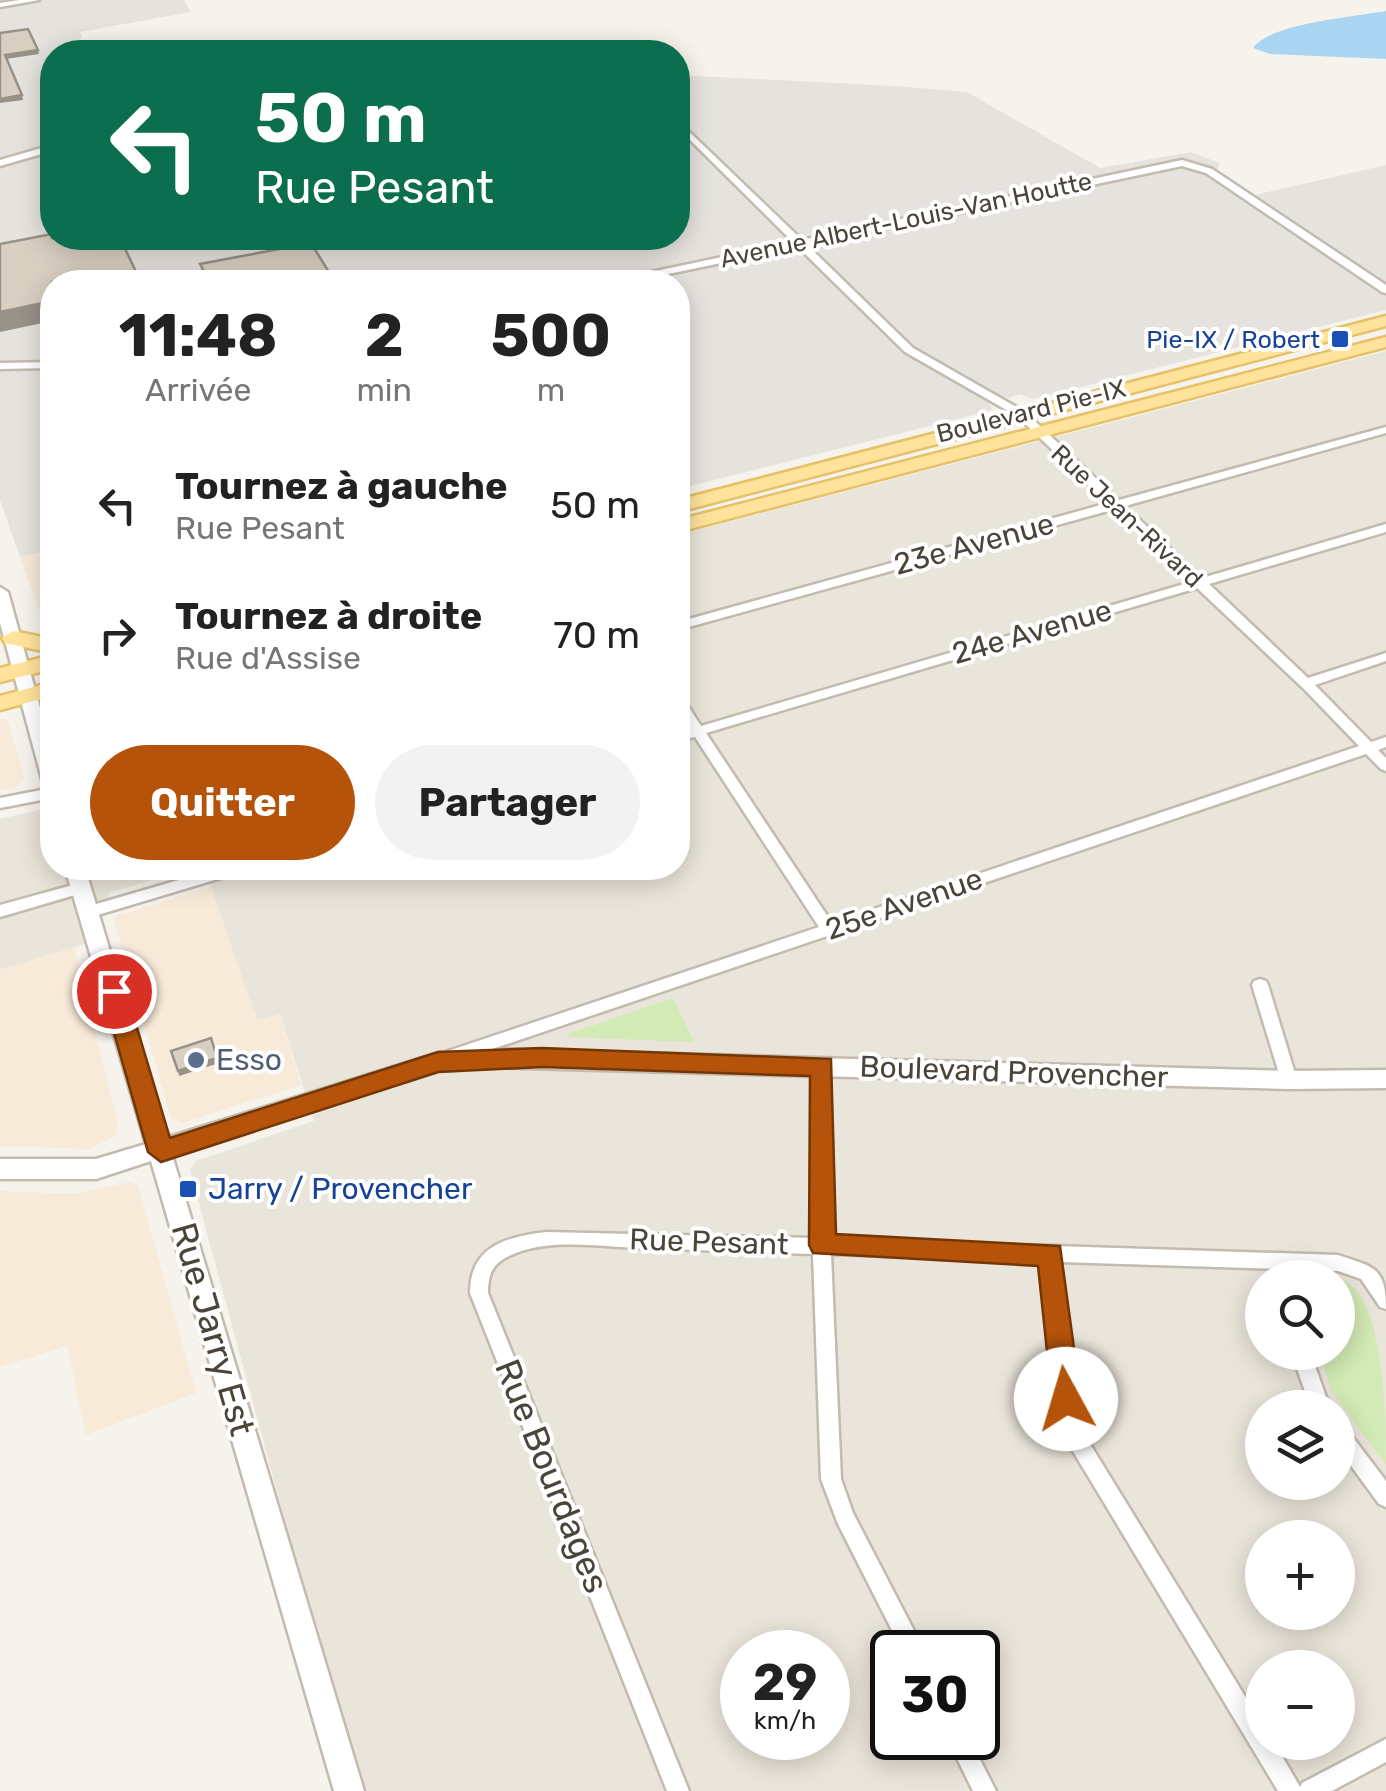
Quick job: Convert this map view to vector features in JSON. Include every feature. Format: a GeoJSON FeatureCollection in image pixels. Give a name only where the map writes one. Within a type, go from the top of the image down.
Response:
{"type":"FeatureCollection","features":[{"type":"Feature","properties":{"kind":"main road","name":"Boulevard Pie-IX"},"geometry":{"type":"LineString","coordinates":[[690,503],[1386,321]]}},
{"type":"Feature","properties":{"kind":"main road","name":"Boulevard Pie-IX"},"geometry":{"type":"LineString","coordinates":[[690,523],[1386,342]]}},
{"type":"Feature","properties":{"kind":"main road"},"geometry":{"type":"LineString","coordinates":[[13,638],[40,644]]}},
{"type":"Feature","properties":{"kind":"main road"},"geometry":{"type":"LineString","coordinates":[[11,673],[40,665]]}},
{"type":"Feature","properties":{"kind":"main road"},"geometry":{"type":"LineString","coordinates":[[0,703],[40,692]]}},
{"type":"Feature","properties":{"kind":"street"},"geometry":{"type":"LineString","coordinates":[[0,5],[35,0]]}},
{"type":"Feature","properties":{"kind":"street","name":"Rue Jean-Rivard"},"geometry":{"type":"LineString","coordinates":[[690,136],[915,355],[1021,414],[1306,684],[1378,745],[1386,766]]}},
{"type":"Feature","properties":{"kind":"street"},"geometry":{"type":"LineString","coordinates":[[0,163],[40,151]]}},
{"type":"Feature","properties":{"kind":"street","name":"Avenue Albert-Louis-Van Houtte"},"geometry":{"type":"LineString","coordinates":[[675,270],[1174,163],[1195,165],[1380,288]]}},
{"type":"Feature","properties":{"kind":"street"},"geometry":{"type":"LineString","coordinates":[[0,366],[40,365]]}},
{"type":"Feature","properties":{"kind":"street","name":"23e Avenue"},"geometry":{"type":"LineString","coordinates":[[690,623],[1386,430]]}},
{"type":"Feature","properties":{"kind":"street","name":"24e Avenue"},"geometry":{"type":"LineString","coordinates":[[690,733],[1386,528]]}},
{"type":"Feature","properties":{"kind":"street"},"geometry":{"type":"LineString","coordinates":[[0,592],[13,638],[11,673],[28,695],[40,739]]}},
{"type":"Feature","properties":{"kind":"street"},"geometry":{"type":"LineString","coordinates":[[1306,684],[1386,656]]}},
{"type":"Feature","properties":{"kind":"street"},"geometry":{"type":"LineString","coordinates":[[690,720],[829,930]]}},
{"type":"Feature","properties":{"kind":"street","name":"25e Avenue"},"geometry":{"type":"LineString","coordinates":[[438,1062],[1378,745]]}},
{"type":"Feature","properties":{"kind":"street"},"geometry":{"type":"LineString","coordinates":[[0,803],[40,795]]}},
{"type":"Feature","properties":{"kind":"street"},"geometry":{"type":"LineString","coordinates":[[0,911],[73,880]]}},
{"type":"Feature","properties":{"kind":"street","name":"Rue Jarry Est"},"geometry":{"type":"LineString","coordinates":[[79,880],[349,1791]]}},
{"type":"Feature","properties":{"kind":"street"},"geometry":{"type":"LineString","coordinates":[[90,911],[195,880]]}},
{"type":"Feature","properties":{"kind":"street"},"geometry":{"type":"LineString","coordinates":[[1260,985],[1289,1080]]}},
{"type":"Feature","properties":{"kind":"street","name":"Boulevard Provencher"},"geometry":{"type":"LineString","coordinates":[[0,1169],[78,1172],[161,1152],[438,1062],[542,1058],[1289,1080],[1386,1079]]}},
{"type":"Feature","properties":{"kind":"street"},"geometry":{"type":"LineString","coordinates":[[822,1066],[822,1245],[831,1479],[845,1517],[903,1630]]}},
{"type":"Feature","properties":{"kind":"street","name":"Rue Pesant"},"geometry":{"type":"LineString","coordinates":[[588,1238],[822,1245],[1245,1267]]}},
{"type":"Feature","properties":{"kind":"street","name":"Rue Bourdages"},"geometry":{"type":"LineString","coordinates":[[588,1238],[532,1240],[497,1252],[484,1264],[477,1280],[479,1293],[678,1791]]}},
{"type":"Feature","properties":{"kind":"street"},"geometry":{"type":"LineString","coordinates":[[1050,1255],[1066,1399],[1078,1442],[1291,1791]]}},
{"type":"Feature","properties":{"kind":"street","name":"Rue Pesant"},"geometry":{"type":"LineString","coordinates":[[1355,1266],[1379,1284],[1386,1301]]}},
{"type":"Feature","properties":{"kind":"street"},"geometry":{"type":"LineString","coordinates":[[1355,1456],[1386,1497]]}},
{"type":"Feature","properties":{"kind":"street"},"geometry":{"type":"LineString","coordinates":[[1310,1791],[1386,1750]]}},
{"type":"Feature","properties":{"kind":"street"},"geometry":{"type":"LineString","coordinates":[[969,1760],[985,1791]]}},
{"type":"Feature","properties":{"kind":"shaded area"},"geometry":{"type":"Polygon","coordinates":[[[35,0],[184,0],[191,12],[80,32],[82,38],[78,40],[40,40],[40,250],[690,250],[690,76],[967,92],[1100,168],[1191,152],[1219,163],[1218,170],[1255,195],[1386,165],[1386,310],[1033,399],[1020,394],[989,404],[993,410],[690,486],[690,270],[40,270],[40,552],[20,557],[0,500],[0,5],[35,0]]]}},
{"type":"Feature","properties":{"kind":"shaded area"},"geometry":{"type":"Polygon","coordinates":[[[1386,351],[1386,1791],[358,1791],[190,1170],[196,1161],[314,1121],[280,1014],[257,1021],[208,880],[690,880],[690,532],[1386,351]]]}},
{"type":"Feature","properties":{"kind":"shaded area"},"geometry":{"type":"Polygon","coordinates":[[[40,552],[40,611],[20,557],[40,552]]]}},
{"type":"Feature","properties":{"kind":"shaded area"},"geometry":{"type":"Polygon","coordinates":[[[0,718],[8,720],[24,778],[16,787],[0,791],[0,718]]]}},
{"type":"Feature","properties":{"kind":"shaded area"},"geometry":{"type":"Polygon","coordinates":[[[40,810],[40,880],[152,880],[109,893],[95,941],[0,970],[0,819],[40,810]]]}},
{"type":"Feature","properties":{"kind":"shaded area"},"geometry":{"type":"Polygon","coordinates":[[[211,887],[257,1020],[280,1014],[301,1085],[182,1123],[171,1118],[113,917],[211,887]]]}},
{"type":"Feature","properties":{"kind":"shaded area"},"geometry":{"type":"Polygon","coordinates":[[[74,947],[118,1124],[115,1136],[89,1149],[0,1146],[0,970],[74,947]]]}},
{"type":"Feature","properties":{"kind":"shaded area"},"geometry":{"type":"Polygon","coordinates":[[[130,1182],[138,1185],[196,1393],[86,1435],[67,1346],[0,1367],[0,1191],[74,1194],[130,1182]]]}},
{"type":"Feature","properties":{"kind":"green space"},"geometry":{"type":"Polygon","coordinates":[[[673,998],[694,1042],[566,1037],[568,1034],[673,998]]]}},
{"type":"Feature","properties":{"kind":"green space"},"geometry":{"type":"Polygon","coordinates":[[[1355,1290],[1366,1306],[1380,1360],[1386,1465],[1355,1423],[1355,1390],[1331,1390],[1325,1370],[1355,1370],[1355,1290]]]}},
{"type":"Feature","properties":{"kind":"water"},"geometry":{"type":"Polygon","coordinates":[[[1386,11],[1386,59],[1270,54],[1253,48],[1263,39],[1295,27],[1386,11]]]}},
{"type":"Feature","properties":{"kind":"building"},"geometry":{"type":"Polygon","coordinates":[[[28,29],[38,50],[5,55],[22,95],[0,99],[0,33],[28,29]]]}},
{"type":"Feature","properties":{"kind":"building"},"geometry":{"type":"Polygon","coordinates":[[[40,236],[40,250],[126,250],[135,270],[40,270],[40,304],[0,312],[0,244],[40,236]]]}},
{"type":"Feature","properties":{"kind":"building"},"geometry":{"type":"Polygon","coordinates":[[[274,250],[315,250],[328,270],[203,270],[200,264],[274,250]]]}},
{"type":"Feature","properties":{"kind":"building","name":"Esso"},"geometry":{"type":"Polygon","coordinates":[[[211,1038],[217,1058],[178,1071],[171,1051],[211,1038]]]}},
{"type":"Feature","properties":{"kind":"place","name":"Pie-IX / Robert"},"geometry":{"type":"Point","coordinates":[1340,339]}},
{"type":"Feature","properties":{"kind":"place","name":"Esso"},"geometry":{"type":"Point","coordinates":[196,1060]}},
{"type":"Feature","properties":{"kind":"place","name":"Jarry / Provencher"},"geometry":{"type":"Point","coordinates":[188,1189]}},
{"type":"Feature","properties":{"kind":"route"},"geometry":{"type":"LineString","coordinates":[[114,991],[161,1152],[438,1062],[542,1058],[822,1066],[822,1245],[1050,1255],[1066,1399]]}}]}
